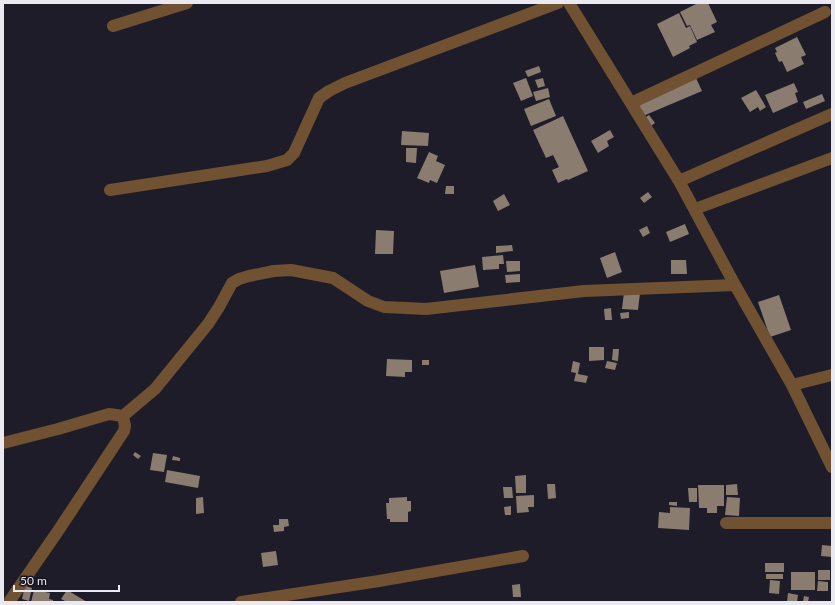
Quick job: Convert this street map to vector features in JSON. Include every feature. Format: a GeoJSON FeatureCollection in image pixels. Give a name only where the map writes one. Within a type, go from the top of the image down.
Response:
{"type":"FeatureCollection","features":[{"type":"Feature","properties":{"kind":"street"},"geometry":{"type":"LineString","coordinates":[[113,26],[187,3]]}},
{"type":"Feature","properties":{"kind":"street"},"geometry":{"type":"LineString","coordinates":[[110,190],[267,166],[287,160],[294,153],[319,98],[328,91],[352,80],[558,3]]}},
{"type":"Feature","properties":{"kind":"street"},"geometry":{"type":"LineString","coordinates":[[570,3],[695,209],[735,285],[792,385],[832,467]]}},
{"type":"Feature","properties":{"kind":"street"},"geometry":{"type":"LineString","coordinates":[[631,103],[825,12]]}},
{"type":"Feature","properties":{"kind":"street"},"geometry":{"type":"LineString","coordinates":[[679,181],[832,114]]}},
{"type":"Feature","properties":{"kind":"street"},"geometry":{"type":"LineString","coordinates":[[695,209],[832,158]]}},
{"type":"Feature","properties":{"kind":"street"},"geometry":{"type":"LineString","coordinates":[[3,443],[108,414],[123,416],[155,389],[208,324],[232,283],[238,279],[249,276],[274,271],[291,270],[333,278],[368,301],[384,307],[426,309],[584,291],[735,285]]}},
{"type":"Feature","properties":{"kind":"street"},"geometry":{"type":"LineString","coordinates":[[792,385],[832,375]]}},
{"type":"Feature","properties":{"kind":"street"},"geometry":{"type":"LineString","coordinates":[[9,602],[124,431],[125,426],[123,416]]}},
{"type":"Feature","properties":{"kind":"street"},"geometry":{"type":"LineString","coordinates":[[726,523],[832,523]]}},
{"type":"Feature","properties":{"kind":"street"},"geometry":{"type":"LineString","coordinates":[[241,602],[379,581],[523,556]]}},
{"type":"Feature","properties":{"kind":"building"},"geometry":{"type":"Polygon","coordinates":[[[698,3],[708,3],[717,22],[711,25],[715,32],[697,40],[690,25],[687,26],[680,12],[698,3]]]}},
{"type":"Feature","properties":{"kind":"building"},"geometry":{"type":"Polygon","coordinates":[[[679,13],[686,28],[690,26],[697,42],[689,46],[690,48],[673,57],[657,24],[679,13]]]}},
{"type":"Feature","properties":{"kind":"building"},"geometry":{"type":"Polygon","coordinates":[[[797,37],[806,55],[801,57],[804,64],[787,72],[782,61],[779,62],[775,53],[777,52],[775,48],[797,37]]]}},
{"type":"Feature","properties":{"kind":"building"},"geometry":{"type":"Polygon","coordinates":[[[539,66],[541,72],[528,77],[525,71],[539,66]]]}},
{"type":"Feature","properties":{"kind":"building"},"geometry":{"type":"Polygon","coordinates":[[[695,76],[702,91],[643,116],[636,101],[695,76]]]}},
{"type":"Feature","properties":{"kind":"building"},"geometry":{"type":"Polygon","coordinates":[[[526,78],[533,96],[521,101],[513,83],[526,78]]]}},
{"type":"Feature","properties":{"kind":"building"},"geometry":{"type":"Polygon","coordinates":[[[543,78],[545,86],[538,88],[535,80],[543,78]]]}},
{"type":"Feature","properties":{"kind":"building"},"geometry":{"type":"Polygon","coordinates":[[[794,83],[798,92],[795,93],[798,102],[773,113],[765,95],[794,83]]]}},
{"type":"Feature","properties":{"kind":"building"},"geometry":{"type":"Polygon","coordinates":[[[548,88],[550,97],[536,101],[533,92],[548,88]]]}},
{"type":"Feature","properties":{"kind":"building"},"geometry":{"type":"Polygon","coordinates":[[[756,90],[766,107],[760,111],[758,107],[750,112],[741,98],[756,90]]]}},
{"type":"Feature","properties":{"kind":"building"},"geometry":{"type":"Polygon","coordinates":[[[822,94],[825,101],[806,109],[803,102],[822,94]]]}},
{"type":"Feature","properties":{"kind":"building"},"geometry":{"type":"Polygon","coordinates":[[[549,99],[556,116],[531,126],[524,109],[549,99]]]}},
{"type":"Feature","properties":{"kind":"building"},"geometry":{"type":"Polygon","coordinates":[[[649,115],[655,123],[648,128],[643,119],[649,115]]]}},
{"type":"Feature","properties":{"kind":"building"},"geometry":{"type":"Polygon","coordinates":[[[563,116],[588,171],[558,183],[552,170],[559,167],[553,155],[546,158],[533,130],[563,116]]]}},
{"type":"Feature","properties":{"kind":"building"},"geometry":{"type":"Polygon","coordinates":[[[610,130],[614,137],[607,141],[609,146],[598,153],[591,141],[610,130]]]}},
{"type":"Feature","properties":{"kind":"building"},"geometry":{"type":"Polygon","coordinates":[[[402,131],[429,133],[428,146],[401,145],[402,131]]]}},
{"type":"Feature","properties":{"kind":"building"},"geometry":{"type":"Polygon","coordinates":[[[406,148],[417,148],[416,163],[406,162],[406,148]]]}},
{"type":"Feature","properties":{"kind":"building"},"geometry":{"type":"Polygon","coordinates":[[[429,152],[438,156],[436,161],[445,165],[437,183],[430,180],[429,183],[417,178],[429,152]]]}},
{"type":"Feature","properties":{"kind":"building"},"geometry":{"type":"Polygon","coordinates":[[[446,186],[454,186],[454,194],[445,194],[446,186]]]}},
{"type":"Feature","properties":{"kind":"building"},"geometry":{"type":"Polygon","coordinates":[[[648,192],[652,197],[644,203],[640,198],[648,192]]]}},
{"type":"Feature","properties":{"kind":"building"},"geometry":{"type":"Polygon","coordinates":[[[504,194],[510,205],[498,211],[493,201],[504,194]]]}},
{"type":"Feature","properties":{"kind":"building"},"geometry":{"type":"Polygon","coordinates":[[[685,224],[689,234],[670,242],[666,232],[685,224]]]}},
{"type":"Feature","properties":{"kind":"building"},"geometry":{"type":"Polygon","coordinates":[[[647,226],[650,233],[643,237],[639,230],[647,226]]]}},
{"type":"Feature","properties":{"kind":"building"},"geometry":{"type":"Polygon","coordinates":[[[376,230],[394,231],[393,254],[375,254],[376,230]]]}},
{"type":"Feature","properties":{"kind":"building"},"geometry":{"type":"Polygon","coordinates":[[[512,245],[513,251],[496,253],[496,246],[512,245]]]}},
{"type":"Feature","properties":{"kind":"building"},"geometry":{"type":"Polygon","coordinates":[[[615,252],[622,272],[607,278],[600,258],[615,252]]]}},
{"type":"Feature","properties":{"kind":"building"},"geometry":{"type":"Polygon","coordinates":[[[503,255],[504,264],[499,264],[499,269],[483,270],[482,257],[503,255]]]}},
{"type":"Feature","properties":{"kind":"building"},"geometry":{"type":"Polygon","coordinates":[[[671,260],[686,260],[687,274],[671,274],[671,260]]]}},
{"type":"Feature","properties":{"kind":"building"},"geometry":{"type":"Polygon","coordinates":[[[506,261],[520,261],[520,271],[507,272],[506,261]]]}},
{"type":"Feature","properties":{"kind":"building"},"geometry":{"type":"Polygon","coordinates":[[[475,265],[479,287],[444,293],[440,271],[475,265]]]}},
{"type":"Feature","properties":{"kind":"building"},"geometry":{"type":"Polygon","coordinates":[[[520,274],[520,282],[506,283],[505,275],[520,274]]]}},
{"type":"Feature","properties":{"kind":"building"},"geometry":{"type":"Polygon","coordinates":[[[624,292],[640,293],[638,310],[622,309],[624,292]]]}},
{"type":"Feature","properties":{"kind":"building"},"geometry":{"type":"Polygon","coordinates":[[[779,295],[791,330],[770,337],[758,302],[779,295]]]}},
{"type":"Feature","properties":{"kind":"building"},"geometry":{"type":"Polygon","coordinates":[[[611,308],[612,320],[605,320],[604,309],[611,308]]]}},
{"type":"Feature","properties":{"kind":"building"},"geometry":{"type":"Polygon","coordinates":[[[629,312],[629,318],[621,319],[620,313],[629,312]]]}},
{"type":"Feature","properties":{"kind":"building"},"geometry":{"type":"Polygon","coordinates":[[[589,347],[604,347],[604,360],[589,361],[589,347]]]}},
{"type":"Feature","properties":{"kind":"building"},"geometry":{"type":"Polygon","coordinates":[[[613,349],[619,349],[618,361],[612,360],[613,349]]]}},
{"type":"Feature","properties":{"kind":"building"},"geometry":{"type":"Polygon","coordinates":[[[387,359],[412,360],[412,372],[405,372],[405,377],[386,376],[387,359]]]}},
{"type":"Feature","properties":{"kind":"building"},"geometry":{"type":"Polygon","coordinates":[[[422,360],[429,360],[429,365],[422,365],[422,360]]]}},
{"type":"Feature","properties":{"kind":"building"},"geometry":{"type":"Polygon","coordinates":[[[573,361],[580,363],[578,374],[588,376],[586,383],[574,381],[576,373],[571,372],[573,361]]]}},
{"type":"Feature","properties":{"kind":"building"},"geometry":{"type":"Polygon","coordinates":[[[607,361],[617,363],[615,370],[605,368],[607,361]]]}},
{"type":"Feature","properties":{"kind":"building"},"geometry":{"type":"Polygon","coordinates":[[[135,452],[141,456],[138,459],[133,455],[135,452]]]}},
{"type":"Feature","properties":{"kind":"building"},"geometry":{"type":"Polygon","coordinates":[[[153,453],[167,455],[164,472],[150,470],[153,453]]]}},
{"type":"Feature","properties":{"kind":"building"},"geometry":{"type":"Polygon","coordinates":[[[173,456],[180,458],[180,461],[172,460],[173,456]]]}},
{"type":"Feature","properties":{"kind":"building"},"geometry":{"type":"Polygon","coordinates":[[[167,470],[200,476],[198,488],[165,482],[167,470]]]}},
{"type":"Feature","properties":{"kind":"building"},"geometry":{"type":"Polygon","coordinates":[[[526,475],[526,493],[516,493],[515,476],[526,475]]]}},
{"type":"Feature","properties":{"kind":"building"},"geometry":{"type":"Polygon","coordinates":[[[547,484],[555,484],[556,498],[548,499],[547,484]]]}},
{"type":"Feature","properties":{"kind":"building"},"geometry":{"type":"Polygon","coordinates":[[[737,484],[738,495],[726,495],[726,485],[737,484]]]}},
{"type":"Feature","properties":{"kind":"building"},"geometry":{"type":"Polygon","coordinates":[[[698,485],[724,485],[724,506],[717,506],[717,513],[707,513],[707,508],[699,508],[698,485]]]}},
{"type":"Feature","properties":{"kind":"building"},"geometry":{"type":"Polygon","coordinates":[[[503,487],[512,487],[513,498],[504,498],[503,487]]]}},
{"type":"Feature","properties":{"kind":"building"},"geometry":{"type":"Polygon","coordinates":[[[688,488],[697,488],[697,502],[689,502],[688,488]]]}},
{"type":"Feature","properties":{"kind":"building"},"geometry":{"type":"Polygon","coordinates":[[[534,495],[534,507],[528,507],[529,512],[517,513],[516,496],[534,495]]]}},
{"type":"Feature","properties":{"kind":"building"},"geometry":{"type":"Polygon","coordinates":[[[203,497],[204,513],[196,514],[196,498],[203,497]]]}},
{"type":"Feature","properties":{"kind":"building"},"geometry":{"type":"Polygon","coordinates":[[[407,497],[407,501],[411,501],[411,511],[408,512],[408,522],[390,522],[390,519],[387,519],[386,503],[389,503],[389,498],[407,497]]]}},
{"type":"Feature","properties":{"kind":"building"},"geometry":{"type":"Polygon","coordinates":[[[727,497],[740,498],[739,516],[725,515],[727,497]]]}},
{"type":"Feature","properties":{"kind":"building"},"geometry":{"type":"Polygon","coordinates":[[[669,502],[677,502],[677,506],[669,505],[669,502]]]}},
{"type":"Feature","properties":{"kind":"building"},"geometry":{"type":"Polygon","coordinates":[[[511,506],[511,515],[505,515],[504,507],[511,506]]]}},
{"type":"Feature","properties":{"kind":"building"},"geometry":{"type":"Polygon","coordinates":[[[670,507],[690,508],[689,530],[658,528],[659,512],[670,513],[670,507]]]}},
{"type":"Feature","properties":{"kind":"building"},"geometry":{"type":"Polygon","coordinates":[[[279,519],[288,519],[289,526],[284,527],[284,531],[274,532],[273,525],[279,525],[279,519]]]}},
{"type":"Feature","properties":{"kind":"building"},"geometry":{"type":"Polygon","coordinates":[[[822,545],[832,546],[832,557],[821,556],[822,545]]]}},
{"type":"Feature","properties":{"kind":"building"},"geometry":{"type":"Polygon","coordinates":[[[276,551],[278,565],[263,567],[261,553],[276,551]]]}},
{"type":"Feature","properties":{"kind":"building"},"geometry":{"type":"Polygon","coordinates":[[[765,563],[784,563],[784,572],[765,572],[765,563]]]}},
{"type":"Feature","properties":{"kind":"building"},"geometry":{"type":"Polygon","coordinates":[[[818,570],[830,570],[830,580],[818,580],[818,570]]]}},
{"type":"Feature","properties":{"kind":"building"},"geometry":{"type":"Polygon","coordinates":[[[791,572],[815,572],[815,590],[791,590],[791,572]]]}},
{"type":"Feature","properties":{"kind":"building"},"geometry":{"type":"Polygon","coordinates":[[[766,574],[783,574],[783,579],[766,579],[766,574]]]}},
{"type":"Feature","properties":{"kind":"building"},"geometry":{"type":"Polygon","coordinates":[[[770,580],[780,581],[779,594],[769,593],[770,580]]]}},
{"type":"Feature","properties":{"kind":"building"},"geometry":{"type":"Polygon","coordinates":[[[818,581],[828,582],[828,591],[817,591],[818,581]]]}},
{"type":"Feature","properties":{"kind":"building"},"geometry":{"type":"Polygon","coordinates":[[[520,584],[521,597],[513,597],[512,585],[520,584]]]}},
{"type":"Feature","properties":{"kind":"building"},"geometry":{"type":"Polygon","coordinates":[[[25,586],[32,588],[29,601],[22,599],[25,586]]]}},
{"type":"Feature","properties":{"kind":"building"},"geometry":{"type":"Polygon","coordinates":[[[34,590],[50,593],[49,599],[53,600],[53,602],[31,602],[34,590]]]}},
{"type":"Feature","properties":{"kind":"building"},"geometry":{"type":"Polygon","coordinates":[[[67,590],[87,602],[67,602],[61,599],[67,590]]]}},
{"type":"Feature","properties":{"kind":"building"},"geometry":{"type":"Polygon","coordinates":[[[788,593],[798,595],[797,602],[787,602],[788,593]]]}},
{"type":"Feature","properties":{"kind":"building"},"geometry":{"type":"Polygon","coordinates":[[[804,596],[809,597],[808,602],[803,602],[804,596]]]}}]}
